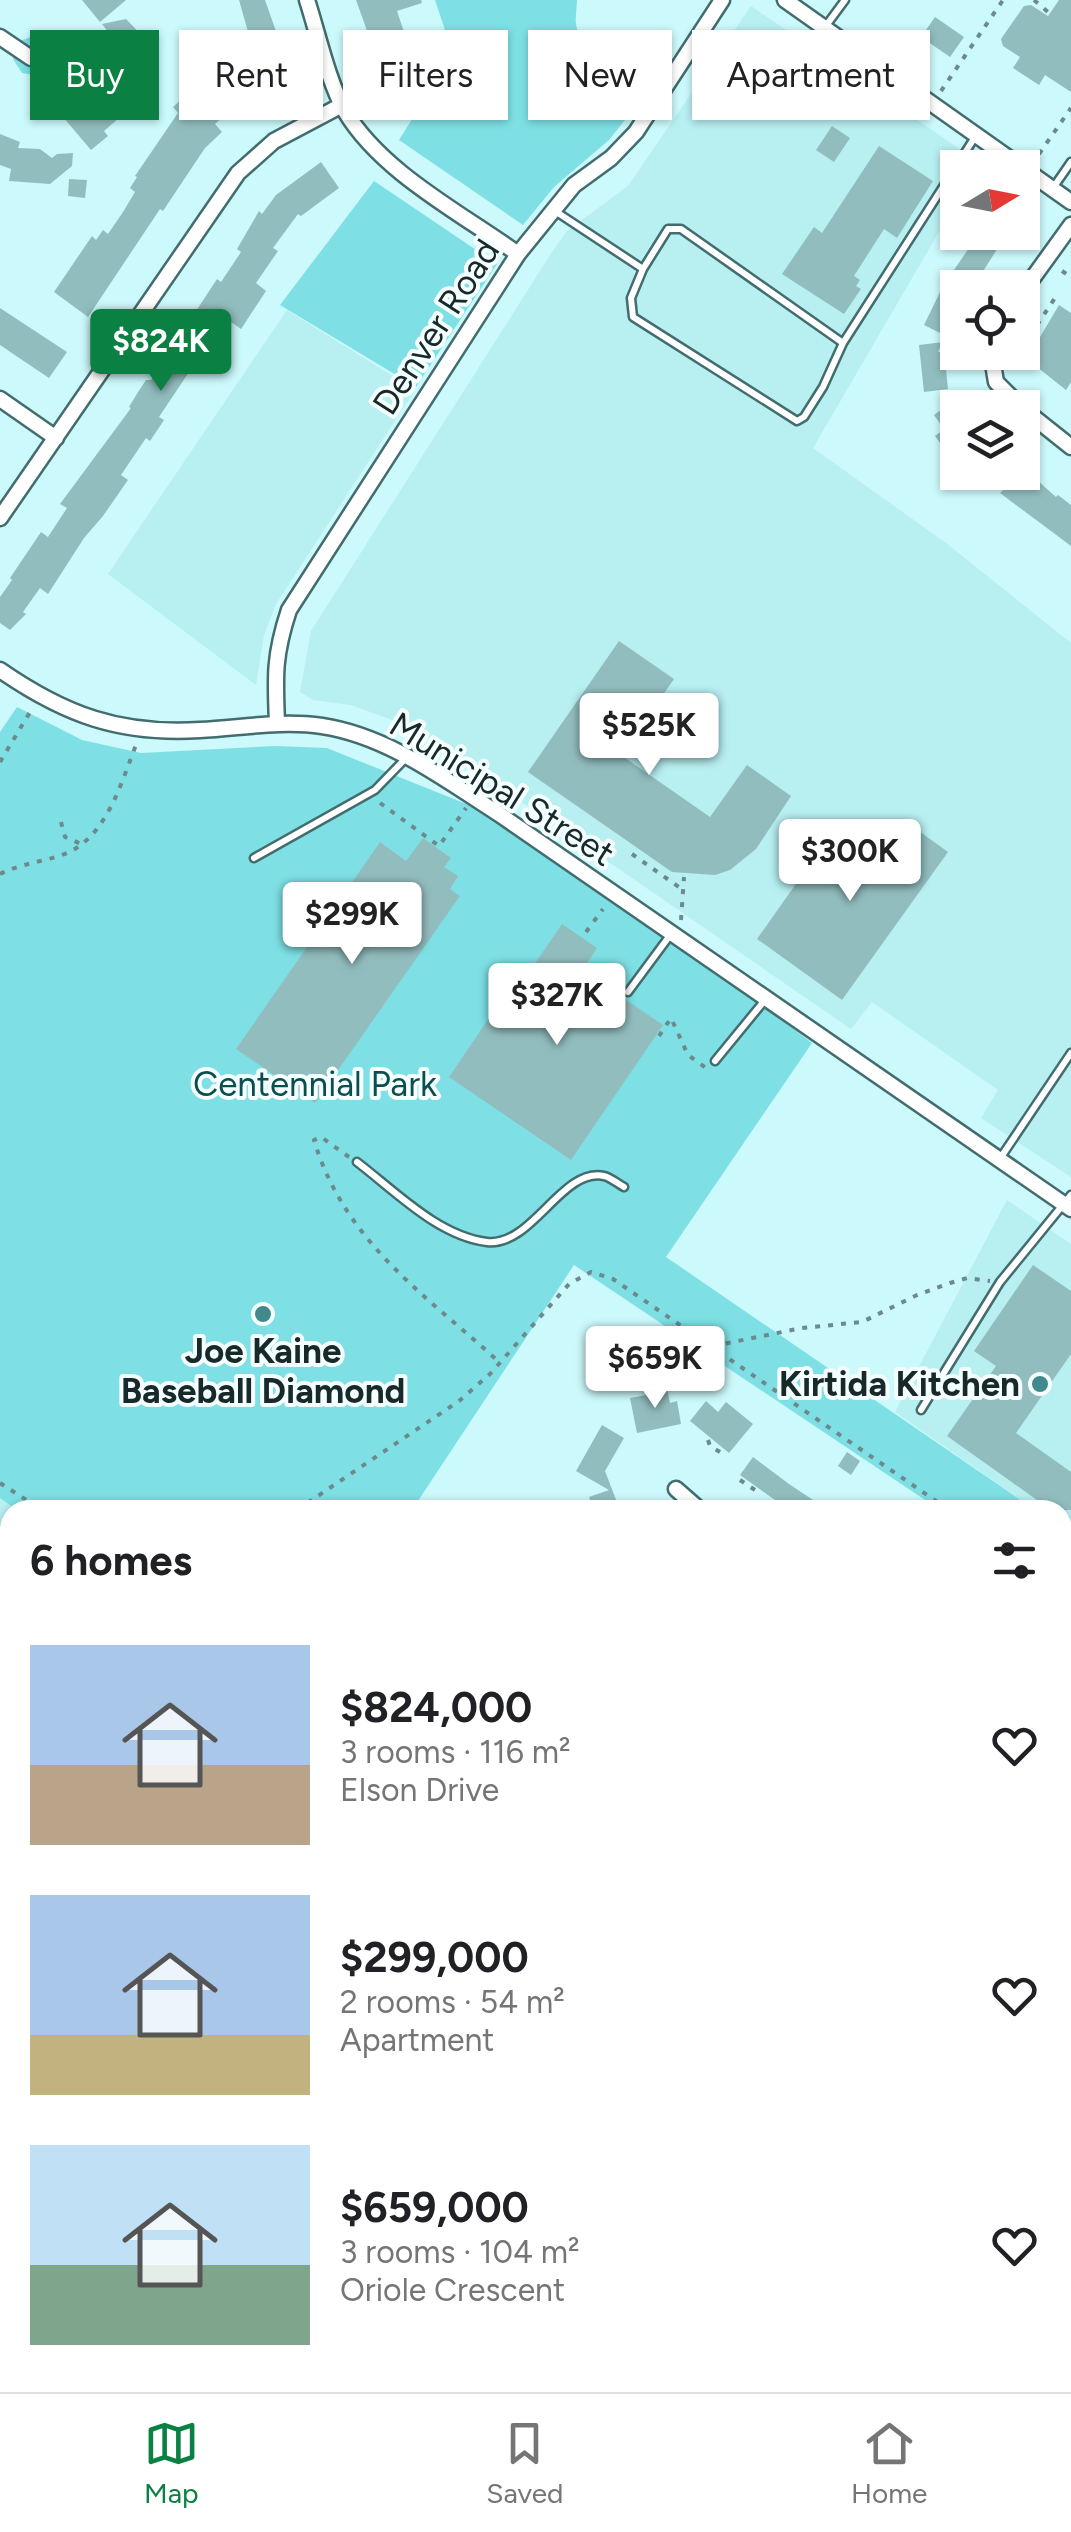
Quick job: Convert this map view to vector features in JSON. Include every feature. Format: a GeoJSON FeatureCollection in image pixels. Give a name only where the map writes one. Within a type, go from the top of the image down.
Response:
{"type":"FeatureCollection","features":[{"type":"Feature","properties":{"kind":"street"},"geometry":{"type":"LineString","coordinates":[[307,0],[342,106],[356,128],[388,162],[518,254]]}},
{"type":"Feature","properties":{"kind":"street","name":"Denver Road"},"geometry":{"type":"LineString","coordinates":[[277,724],[274,669],[290,610],[518,254],[574,185],[611,158],[636,132],[722,0]]}},
{"type":"Feature","properties":{"kind":"street"},"geometry":{"type":"LineString","coordinates":[[785,0],[1071,202]]}},
{"type":"Feature","properties":{"kind":"street"},"geometry":{"type":"LineString","coordinates":[[0,36],[30,57]]}},
{"type":"Feature","properties":{"kind":"street"},"geometry":{"type":"LineString","coordinates":[[0,518],[238,173],[274,142],[342,106]]}},
{"type":"Feature","properties":{"kind":"street"},"geometry":{"type":"LineString","coordinates":[[1039,270],[1071,225]]}},
{"type":"Feature","properties":{"kind":"street"},"geometry":{"type":"LineString","coordinates":[[0,399],[56,438]]}},
{"type":"Feature","properties":{"kind":"street"},"geometry":{"type":"LineString","coordinates":[[1040,422],[1071,447]]}},
{"type":"Feature","properties":{"kind":"street","name":"Municipal Street"},"geometry":{"type":"LineString","coordinates":[[0,670],[37,696],[113,726],[142,731],[277,724],[323,726],[369,738],[408,756],[676,929],[765,999],[998,1160],[1069,1203]]}},
{"type":"Feature","properties":{"kind":"street"},"geometry":{"type":"LineString","coordinates":[[676,1489],[689,1500]]}},
{"type":"Feature","properties":{"kind":"lane"},"geometry":{"type":"LineString","coordinates":[[825,28],[845,0]]}},
{"type":"Feature","properties":{"kind":"lane"},"geometry":{"type":"LineString","coordinates":[[843,343],[681,228],[668,230],[643,269],[632,298],[633,317],[797,421],[804,418],[843,343],[977,135]]}},
{"type":"Feature","properties":{"kind":"lane"},"geometry":{"type":"LineString","coordinates":[[1052,188],[1071,162]]}},
{"type":"Feature","properties":{"kind":"lane"},"geometry":{"type":"LineString","coordinates":[[554,210],[643,269]]}},
{"type":"Feature","properties":{"kind":"lane"},"geometry":{"type":"LineString","coordinates":[[254,858],[368,794],[408,756]]}},
{"type":"Feature","properties":{"kind":"lane"},"geometry":{"type":"LineString","coordinates":[[628,992],[676,929]]}},
{"type":"Feature","properties":{"kind":"lane"},"geometry":{"type":"LineString","coordinates":[[715,1061],[765,999]]}},
{"type":"Feature","properties":{"kind":"lane"},"geometry":{"type":"LineString","coordinates":[[998,1160],[1071,1054]]}},
{"type":"Feature","properties":{"kind":"lane"},"geometry":{"type":"LineString","coordinates":[[357,1162],[445,1228],[489,1242],[519,1233],[583,1180],[604,1176],[624,1187]]}},
{"type":"Feature","properties":{"kind":"lane"},"geometry":{"type":"LineString","coordinates":[[921,1410],[1000,1282],[1069,1203]]}},
{"type":"Feature","properties":{"kind":"path"},"geometry":{"type":"LineString","coordinates":[[932,103],[1003,0]]}},
{"type":"Feature","properties":{"kind":"path"},"geometry":{"type":"LineString","coordinates":[[1034,0],[1048,12]]}},
{"type":"Feature","properties":{"kind":"path"},"geometry":{"type":"LineString","coordinates":[[1040,153],[1071,108]]}},
{"type":"Feature","properties":{"kind":"path"},"geometry":{"type":"LineString","coordinates":[[1062,271],[1071,277]]}},
{"type":"Feature","properties":{"kind":"path"},"geometry":{"type":"LineString","coordinates":[[1040,321],[1057,295]]}},
{"type":"Feature","properties":{"kind":"path"},"geometry":{"type":"LineString","coordinates":[[0,762],[30,712]]}},
{"type":"Feature","properties":{"kind":"path"},"geometry":{"type":"LineString","coordinates":[[0,874],[60,856],[81,844],[120,788],[142,731]]}},
{"type":"Feature","properties":{"kind":"path"},"geometry":{"type":"LineString","coordinates":[[368,794],[438,846],[474,798]]}},
{"type":"Feature","properties":{"kind":"path"},"geometry":{"type":"LineString","coordinates":[[61,822],[65,836],[81,844]]}},
{"type":"Feature","properties":{"kind":"path"},"geometry":{"type":"LineString","coordinates":[[632,854],[683,890]]}},
{"type":"Feature","properties":{"kind":"path"},"geometry":{"type":"LineString","coordinates":[[676,929],[684,877]]}},
{"type":"Feature","properties":{"kind":"path"},"geometry":{"type":"LineString","coordinates":[[586,932],[602,909]]}},
{"type":"Feature","properties":{"kind":"path"},"geometry":{"type":"LineString","coordinates":[[659,1036],[671,1018],[688,1055],[708,1070]]}},
{"type":"Feature","properties":{"kind":"path"},"geometry":{"type":"LineString","coordinates":[[357,1162],[320,1137],[314,1140],[342,1207],[368,1243],[500,1362]]}},
{"type":"Feature","properties":{"kind":"path"},"geometry":{"type":"LineString","coordinates":[[312,1500],[460,1402],[569,1284],[591,1272],[613,1280],[935,1500]]}},
{"type":"Feature","properties":{"kind":"path"},"geometry":{"type":"LineString","coordinates":[[712,1346],[802,1328],[862,1322],[917,1295],[967,1278],[1000,1282]]}},
{"type":"Feature","properties":{"kind":"path"},"geometry":{"type":"LineString","coordinates":[[708,1440],[710,1446],[726,1455]]}},
{"type":"Feature","properties":{"kind":"path"},"geometry":{"type":"LineString","coordinates":[[740,1480],[758,1492]]}},
{"type":"Feature","properties":{"kind":"path"},"geometry":{"type":"LineString","coordinates":[[0,1483],[26,1500]]}},
{"type":"Feature","properties":{"kind":"shaded area"},"geometry":{"type":"Polygon","coordinates":[[[751,6],[786,30],[735,30],[751,6]]]}},
{"type":"Feature","properties":{"kind":"shaded area"},"geometry":{"type":"Polygon","coordinates":[[[692,92],[692,120],[917,120],[961,150],[940,150],[940,230],[813,448],[946,543],[1071,643],[1071,1177],[981,1118],[998,1090],[872,1002],[851,1029],[429,738],[351,705],[313,700],[300,692],[311,631],[554,249],[567,231],[628,186],[692,92]]]}},
{"type":"Feature","properties":{"kind":"shaded area"},"geometry":{"type":"Polygon","coordinates":[[[287,310],[415,390],[276,604],[264,635],[256,685],[108,574],[287,310]]]}},
{"type":"Feature","properties":{"kind":"shaded area"},"geometry":{"type":"Polygon","coordinates":[[[1007,1200],[1071,1244],[1071,1500],[1021,1500],[895,1412],[1007,1200]]]}},
{"type":"Feature","properties":{"kind":"green space"},"geometry":{"type":"Polygon","coordinates":[[[435,0],[577,0],[578,30],[528,30],[528,120],[625,120],[609,140],[554,187],[523,225],[399,140],[412,120],[508,120],[508,30],[445,30],[435,0]]]}},
{"type":"Feature","properties":{"kind":"green space"},"geometry":{"type":"Polygon","coordinates":[[[30,37],[30,74],[22,73],[13,59],[14,43],[30,37]]]}},
{"type":"Feature","properties":{"kind":"green space"},"geometry":{"type":"Polygon","coordinates":[[[374,181],[497,264],[416,387],[280,305],[374,181]]]}},
{"type":"Feature","properties":{"kind":"green space","name":"Centennial Park"},"geometry":{"type":"Polygon","coordinates":[[[17,707],[82,740],[141,753],[275,746],[327,748],[536,832],[812,1043],[666,1257],[1020,1500],[925,1500],[574,1265],[419,1500],[0,1498],[0,732],[17,707]]]}},
{"type":"Feature","properties":{"kind":"building"},"geometry":{"type":"Polygon","coordinates":[[[82,0],[126,0],[100,22],[82,0]]]}},
{"type":"Feature","properties":{"kind":"building"},"geometry":{"type":"Polygon","coordinates":[[[239,0],[265,0],[276,30],[248,30],[239,0]]]}},
{"type":"Feature","properties":{"kind":"building"},"geometry":{"type":"Polygon","coordinates":[[[356,0],[421,0],[422,3],[397,11],[403,30],[367,30],[356,0]]]}},
{"type":"Feature","properties":{"kind":"building"},"geometry":{"type":"Polygon","coordinates":[[[1059,0],[1071,0],[1071,92],[1045,75],[1039,85],[1013,68],[1020,57],[1003,46],[1001,39],[1024,6],[1031,5],[1048,16],[1059,0]]]}},
{"type":"Feature","properties":{"kind":"building"},"geometry":{"type":"Polygon","coordinates":[[[935,17],[964,37],[950,57],[930,43],[930,30],[926,30],[935,17]]]}},
{"type":"Feature","properties":{"kind":"building"},"geometry":{"type":"Polygon","coordinates":[[[126,19],[137,30],[107,30],[102,24],[126,19]]]}},
{"type":"Feature","properties":{"kind":"building"},"geometry":{"type":"Polygon","coordinates":[[[179,102],[179,120],[219,120],[215,124],[222,132],[205,148],[163,211],[160,209],[88,317],[54,292],[92,236],[96,240],[103,230],[108,234],[135,192],[130,188],[135,176],[178,113],[173,107],[179,102]]]}},
{"type":"Feature","properties":{"kind":"building"},"geometry":{"type":"Polygon","coordinates":[[[66,120],[117,120],[104,131],[108,136],[91,150],[66,120]]]}},
{"type":"Feature","properties":{"kind":"building"},"geometry":{"type":"Polygon","coordinates":[[[832,126],[850,138],[834,162],[816,150],[832,126]]]}},
{"type":"Feature","properties":{"kind":"building"},"geometry":{"type":"Polygon","coordinates":[[[0,134],[20,142],[18,148],[40,149],[52,158],[73,153],[72,166],[50,184],[9,181],[11,169],[0,165],[0,134]]]}},
{"type":"Feature","properties":{"kind":"building"},"geometry":{"type":"Polygon","coordinates":[[[879,146],[933,181],[897,238],[884,229],[854,276],[860,280],[856,286],[861,289],[844,314],[782,274],[814,227],[822,233],[879,146]]]}},
{"type":"Feature","properties":{"kind":"building"},"geometry":{"type":"Polygon","coordinates":[[[321,162],[339,188],[301,216],[298,214],[273,248],[278,251],[256,283],[266,291],[241,329],[231,322],[209,355],[203,351],[159,417],[164,420],[150,441],[146,438],[121,475],[128,480],[48,594],[40,588],[23,612],[26,614],[10,630],[0,623],[0,597],[10,578],[41,532],[48,537],[67,508],[60,504],[131,408],[146,380],[151,380],[217,279],[221,282],[241,252],[237,249],[259,211],[262,214],[276,195],[321,162]]]}},
{"type":"Feature","properties":{"kind":"building"},"geometry":{"type":"Polygon","coordinates":[[[69,179],[87,180],[85,198],[68,196],[69,179]]]}},
{"type":"Feature","properties":{"kind":"building"},"geometry":{"type":"Polygon","coordinates":[[[968,250],[997,250],[984,270],[954,270],[968,250]]]}},
{"type":"Feature","properties":{"kind":"building"},"geometry":{"type":"Polygon","coordinates":[[[940,292],[940,333],[924,325],[940,292]]]}},
{"type":"Feature","properties":{"kind":"building"},"geometry":{"type":"Polygon","coordinates":[[[1059,305],[1071,313],[1071,382],[1066,390],[1040,369],[1040,337],[1059,305]]]}},
{"type":"Feature","properties":{"kind":"building"},"geometry":{"type":"Polygon","coordinates":[[[0,308],[67,352],[49,378],[0,345],[0,308]]]}},
{"type":"Feature","properties":{"kind":"building"},"geometry":{"type":"Polygon","coordinates":[[[940,342],[940,370],[946,370],[948,389],[924,392],[919,345],[940,342]]]}},
{"type":"Feature","properties":{"kind":"building"},"geometry":{"type":"Polygon","coordinates":[[[1040,483],[1058,495],[1071,505],[1071,546],[1000,493],[1040,490],[1040,483]]]}},
{"type":"Feature","properties":{"kind":"building"},"geometry":{"type":"Polygon","coordinates":[[[619,641],[674,679],[621,755],[710,817],[747,765],[791,796],[756,849],[730,870],[715,875],[672,872],[528,772],[619,641]]]}},
{"type":"Feature","properties":{"kind":"building"},"geometry":{"type":"Polygon","coordinates":[[[841,820],[884,851],[905,821],[948,852],[842,1000],[757,939],[841,820]]]}},
{"type":"Feature","properties":{"kind":"building"},"geometry":{"type":"Polygon","coordinates":[[[423,838],[451,858],[444,867],[458,876],[450,889],[460,896],[315,1103],[236,1049],[380,842],[406,861],[423,838]]]}},
{"type":"Feature","properties":{"kind":"building"},"geometry":{"type":"Polygon","coordinates":[[[562,924],[597,948],[582,970],[663,1025],[571,1160],[449,1077],[508,990],[514,994],[562,924]]]}},
{"type":"Feature","properties":{"kind":"building"},"geometry":{"type":"Polygon","coordinates":[[[1033,1265],[1071,1291],[1071,1354],[1016,1433],[1071,1472],[1071,1500],[1037,1500],[947,1436],[996,1366],[974,1351],[1033,1265]]]}},
{"type":"Feature","properties":{"kind":"building"},"geometry":{"type":"Polygon","coordinates":[[[666,1385],[670,1403],[677,1401],[681,1424],[637,1433],[630,1398],[652,1394],[651,1389],[666,1385]]]}},
{"type":"Feature","properties":{"kind":"building"},"geometry":{"type":"Polygon","coordinates":[[[706,1401],[718,1412],[726,1402],[753,1424],[729,1453],[690,1421],[706,1401]]]}},
{"type":"Feature","properties":{"kind":"building"},"geometry":{"type":"Polygon","coordinates":[[[602,1425],[624,1438],[605,1471],[616,1500],[590,1500],[589,1497],[609,1490],[576,1471],[602,1425]]]}},
{"type":"Feature","properties":{"kind":"building"},"geometry":{"type":"Polygon","coordinates":[[[847,1452],[860,1461],[851,1475],[838,1466],[847,1452]]]}},
{"type":"Feature","properties":{"kind":"building"},"geometry":{"type":"Polygon","coordinates":[[[753,1457],[813,1500],[775,1500],[740,1475],[753,1457]]]}},
{"type":"Feature","properties":{"kind":"place","name":"Joe Kaine Baseball Diamond"},"geometry":{"type":"Point","coordinates":[263,1314]}},
{"type":"Feature","properties":{"kind":"place","name":"Kirtida Kitchen"},"geometry":{"type":"Point","coordinates":[1040,1384]}}]}
